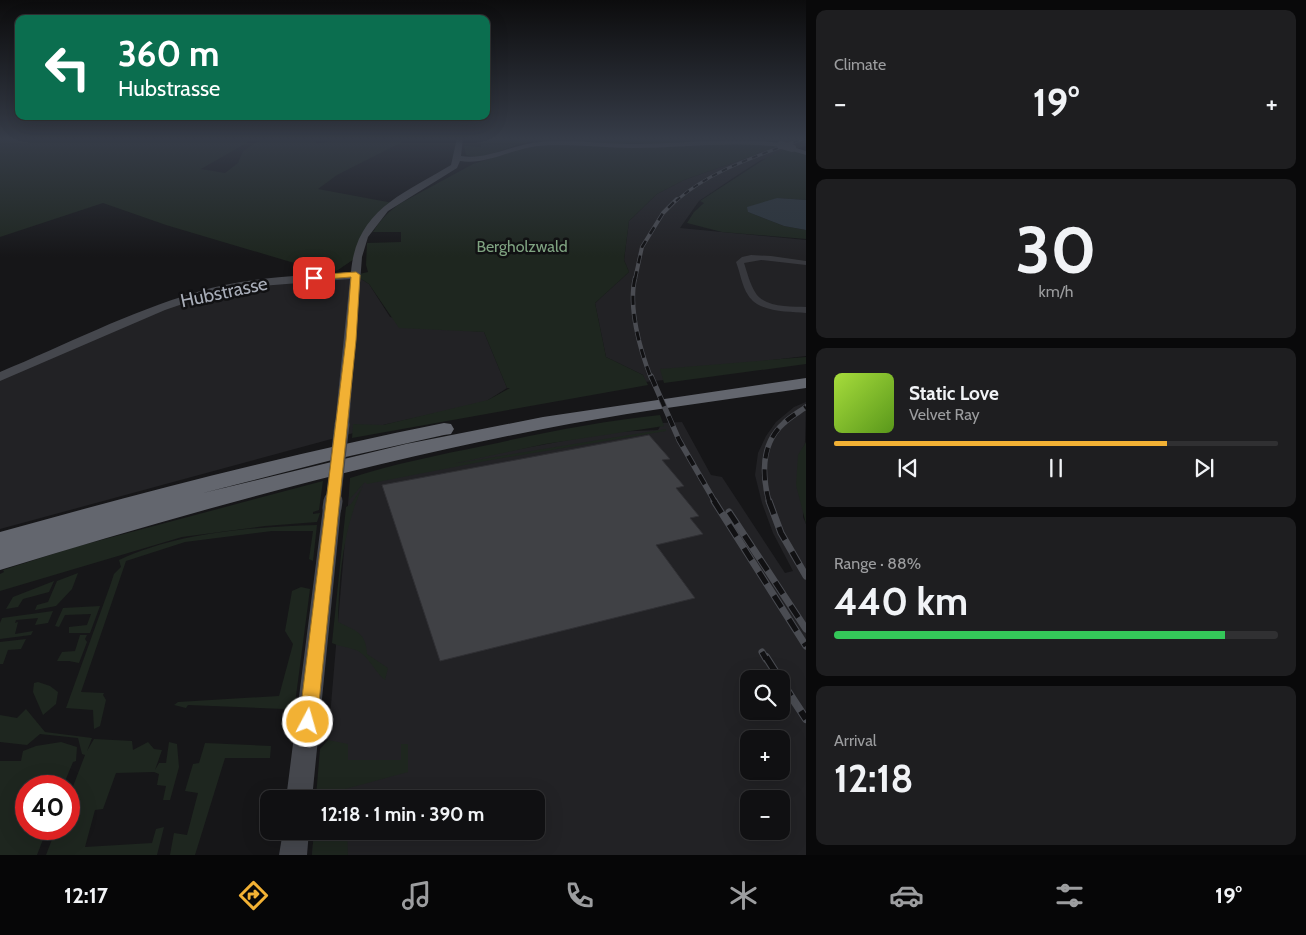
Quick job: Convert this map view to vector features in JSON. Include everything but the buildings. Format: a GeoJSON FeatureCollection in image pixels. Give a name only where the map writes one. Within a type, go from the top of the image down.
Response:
{"type":"FeatureCollection","features":[{"type":"Feature","properties":{"kind":"highway"},"geometry":{"type":"LineString","coordinates":[[0,542],[216,482],[430,432],[635,394],[806,370]]}},
{"type":"Feature","properties":{"kind":"highway"},"geometry":{"type":"LineString","coordinates":[[0,560],[249,489],[416,449],[602,413],[806,383]]}},
{"type":"Feature","properties":{"kind":"street"},"geometry":{"type":"LineString","coordinates":[[300,790],[342,424],[359,247],[367,229],[377,217],[393,203],[435,178]]}},
{"type":"Feature","properties":{"kind":"street"},"geometry":{"type":"LineString","coordinates":[[806,262],[753,257],[744,258],[740,262],[751,294],[755,298],[774,306],[806,310]]}},
{"type":"Feature","properties":{"kind":"street","name":"Hubstrasse"},"geometry":{"type":"LineString","coordinates":[[0,376],[187,298],[244,285],[356,275]]}},
{"type":"Feature","properties":{"kind":"street"},"geometry":{"type":"LineString","coordinates":[[293,855],[295,840]]}},
{"type":"Feature","properties":{"kind":"shaded area"},"geometry":{"type":"Polygon","coordinates":[[[690,178],[733,178],[699,201],[680,228],[806,240],[806,356],[682,371],[664,380],[645,382],[643,375],[606,357],[595,303],[629,272],[624,260],[629,221],[657,194],[690,178]]]}},
{"type":"Feature","properties":{"kind":"shaded area"},"geometry":{"type":"Polygon","coordinates":[[[777,198],[806,200],[806,230],[784,226],[748,212],[747,207],[777,198]]]}},
{"type":"Feature","properties":{"kind":"shaded area"},"geometry":{"type":"Polygon","coordinates":[[[355,275],[369,284],[390,317],[459,330],[484,332],[507,388],[485,402],[383,425],[0,529],[0,377],[161,308],[225,288],[355,275]]]}},
{"type":"Feature","properties":{"kind":"shaded area"},"geometry":{"type":"Polygon","coordinates":[[[806,402],[803,517],[806,524],[806,855],[312,855],[313,840],[545,840],[545,790],[320,790],[328,740],[350,481],[611,432],[658,430],[662,423],[682,422],[711,475],[722,477],[785,573],[793,571],[773,533],[762,503],[755,475],[758,453],[766,436],[776,422],[794,407],[806,402]]]}},
{"type":"Feature","properties":{"kind":"green space"},"geometry":{"type":"Polygon","coordinates":[[[0,178],[333,178],[318,189],[393,203],[377,217],[357,257],[338,270],[328,273],[166,225],[103,203],[0,237],[0,178]]]}},
{"type":"Feature","properties":{"kind":"green space","name":"Bergholzwald"},"geometry":{"type":"Polygon","coordinates":[[[447,178],[690,178],[657,194],[629,221],[624,260],[629,272],[595,303],[606,357],[643,375],[648,385],[352,438],[353,424],[383,425],[488,400],[510,388],[507,388],[484,332],[399,328],[369,284],[355,275],[368,272],[366,265],[367,243],[401,242],[401,232],[373,232],[389,213],[401,203],[447,178]]]}},
{"type":"Feature","properties":{"kind":"green space"},"geometry":{"type":"Polygon","coordinates":[[[736,178],[806,178],[806,200],[777,198],[748,212],[784,226],[806,230],[806,239],[722,232],[687,223],[694,212],[704,203],[700,201],[736,178]]]}},
{"type":"Feature","properties":{"kind":"green space"},"geometry":{"type":"Polygon","coordinates":[[[806,357],[806,364],[664,383],[660,369],[806,357]]]}},
{"type":"Feature","properties":{"kind":"green space"},"geometry":{"type":"Polygon","coordinates":[[[660,415],[664,426],[545,444],[452,464],[666,429],[666,431],[491,460],[367,484],[365,482],[349,500],[350,478],[383,468],[549,432],[660,415]]]}},
{"type":"Feature","properties":{"kind":"green space"},"geometry":{"type":"Polygon","coordinates":[[[806,442],[806,524],[796,485],[798,455],[806,442]]]}},
{"type":"Feature","properties":{"kind":"green space"},"geometry":{"type":"Polygon","coordinates":[[[323,481],[319,510],[313,512],[313,514],[320,513],[317,522],[265,526],[182,537],[0,591],[0,574],[4,572],[3,570],[75,547],[323,481]]]}},
{"type":"Feature","properties":{"kind":"green space"},"geometry":{"type":"Polygon","coordinates":[[[363,486],[351,518],[343,553],[338,622],[359,633],[365,641],[367,654],[388,668],[385,680],[362,654],[332,643],[346,507],[351,504],[363,486]]]}},
{"type":"Feature","properties":{"kind":"green space"},"geometry":{"type":"Polygon","coordinates":[[[317,525],[313,561],[309,559],[313,531],[272,531],[185,542],[126,561],[81,692],[104,693],[103,695],[106,700],[100,726],[94,729],[93,710],[66,708],[114,574],[121,567],[119,560],[166,543],[191,537],[267,527],[317,525]]]}},
{"type":"Feature","properties":{"kind":"green space"},"geometry":{"type":"Polygon","coordinates":[[[78,573],[72,589],[56,606],[35,610],[37,605],[48,602],[57,581],[78,573]]]}},
{"type":"Feature","properties":{"kind":"green space"},"geometry":{"type":"Polygon","coordinates":[[[54,581],[49,592],[23,599],[18,607],[6,609],[13,597],[54,581]]]}},
{"type":"Feature","properties":{"kind":"green space"},"geometry":{"type":"Polygon","coordinates":[[[301,587],[310,589],[293,719],[287,720],[284,730],[282,728],[284,709],[188,705],[186,708],[174,705],[178,702],[279,696],[293,644],[285,631],[292,591],[301,587]]]}},
{"type":"Feature","properties":{"kind":"green space"},"geometry":{"type":"Polygon","coordinates":[[[100,606],[90,633],[69,633],[69,627],[87,625],[91,614],[65,615],[59,627],[55,626],[63,608],[100,606]]]}},
{"type":"Feature","properties":{"kind":"green space"},"geometry":{"type":"Polygon","coordinates":[[[53,611],[48,623],[35,625],[38,618],[16,620],[15,623],[18,622],[15,634],[33,631],[31,635],[0,639],[0,623],[2,618],[53,611]]]}},
{"type":"Feature","properties":{"kind":"green space"},"geometry":{"type":"Polygon","coordinates":[[[80,635],[87,635],[85,639],[87,642],[79,663],[57,661],[62,652],[75,651],[80,635]]]}},
{"type":"Feature","properties":{"kind":"green space"},"geometry":{"type":"Polygon","coordinates":[[[26,639],[21,649],[8,650],[3,664],[0,664],[0,642],[26,639]]]}},
{"type":"Feature","properties":{"kind":"green space"},"geometry":{"type":"Polygon","coordinates":[[[38,682],[50,686],[58,692],[56,704],[43,715],[33,692],[34,683],[38,682]]]}},
{"type":"Feature","properties":{"kind":"green space"},"geometry":{"type":"Polygon","coordinates":[[[26,709],[45,732],[92,738],[87,751],[94,739],[132,741],[133,750],[148,742],[154,749],[162,750],[155,770],[159,763],[166,763],[169,742],[177,744],[179,767],[170,800],[163,800],[166,786],[157,785],[159,774],[154,772],[116,773],[103,809],[95,810],[85,847],[152,843],[156,829],[164,827],[157,855],[46,855],[52,840],[80,840],[80,775],[77,775],[85,755],[82,754],[78,738],[40,734],[27,745],[0,742],[0,715],[17,718],[26,709]]]}},
{"type":"Feature","properties":{"kind":"green space"},"geometry":{"type":"Polygon","coordinates":[[[328,740],[348,744],[348,760],[401,760],[401,744],[408,744],[408,772],[342,790],[317,790],[320,749],[328,740]]]}},
{"type":"Feature","properties":{"kind":"green space"},"geometry":{"type":"Polygon","coordinates":[[[61,742],[77,747],[76,761],[73,762],[68,775],[15,775],[15,840],[43,840],[37,855],[0,855],[0,761],[21,761],[23,751],[36,746],[61,742]]]}},
{"type":"Feature","properties":{"kind":"green space"},"geometry":{"type":"Polygon","coordinates":[[[205,743],[271,746],[270,758],[225,758],[195,855],[170,855],[174,833],[187,835],[198,793],[185,791],[193,764],[199,763],[205,743]]]}},
{"type":"Feature","properties":{"kind":"green space"},"geometry":{"type":"Polygon","coordinates":[[[313,840],[347,840],[348,855],[312,855],[313,840]]]}},
{"type":"Feature","properties":{"kind":"railway"},"geometry":{"type":"LineString","coordinates":[[676,201],[709,178]]}},
{"type":"Feature","properties":{"kind":"railway"},"geometry":{"type":"LineString","coordinates":[[635,279],[642,247],[663,213],[677,199]]}},
{"type":"Feature","properties":{"kind":"railway"},"geometry":{"type":"LineString","coordinates":[[635,278],[633,302],[636,328],[651,378]]}},
{"type":"Feature","properties":{"kind":"railway"},"geometry":{"type":"LineString","coordinates":[[651,376],[679,440],[715,502]]}},
{"type":"Feature","properties":{"kind":"railway"},"geometry":{"type":"LineString","coordinates":[[769,502],[765,481],[767,450],[776,431],[806,407]]}},
{"type":"Feature","properties":{"kind":"railway"},"geometry":{"type":"LineString","coordinates":[[714,501],[806,646]]}},
{"type":"Feature","properties":{"kind":"railway"},"geometry":{"type":"LineString","coordinates":[[769,501],[781,533],[806,576]]}},
{"type":"Feature","properties":{"kind":"railway"},"geometry":{"type":"LineString","coordinates":[[729,512],[806,629]]}},
{"type":"Feature","properties":{"kind":"railway"},"geometry":{"type":"LineString","coordinates":[[762,652],[766,659]]}},
{"type":"Feature","properties":{"kind":"railway"},"geometry":{"type":"LineString","coordinates":[[766,657],[774,670]]}},
{"type":"Feature","properties":{"kind":"railway"},"geometry":{"type":"LineString","coordinates":[[790,695],[806,719]]}},
{"type":"Feature","properties":{"kind":"route"},"geometry":{"type":"LineString","coordinates":[[308,722],[351,340],[356,275],[314,278]]}}]}
